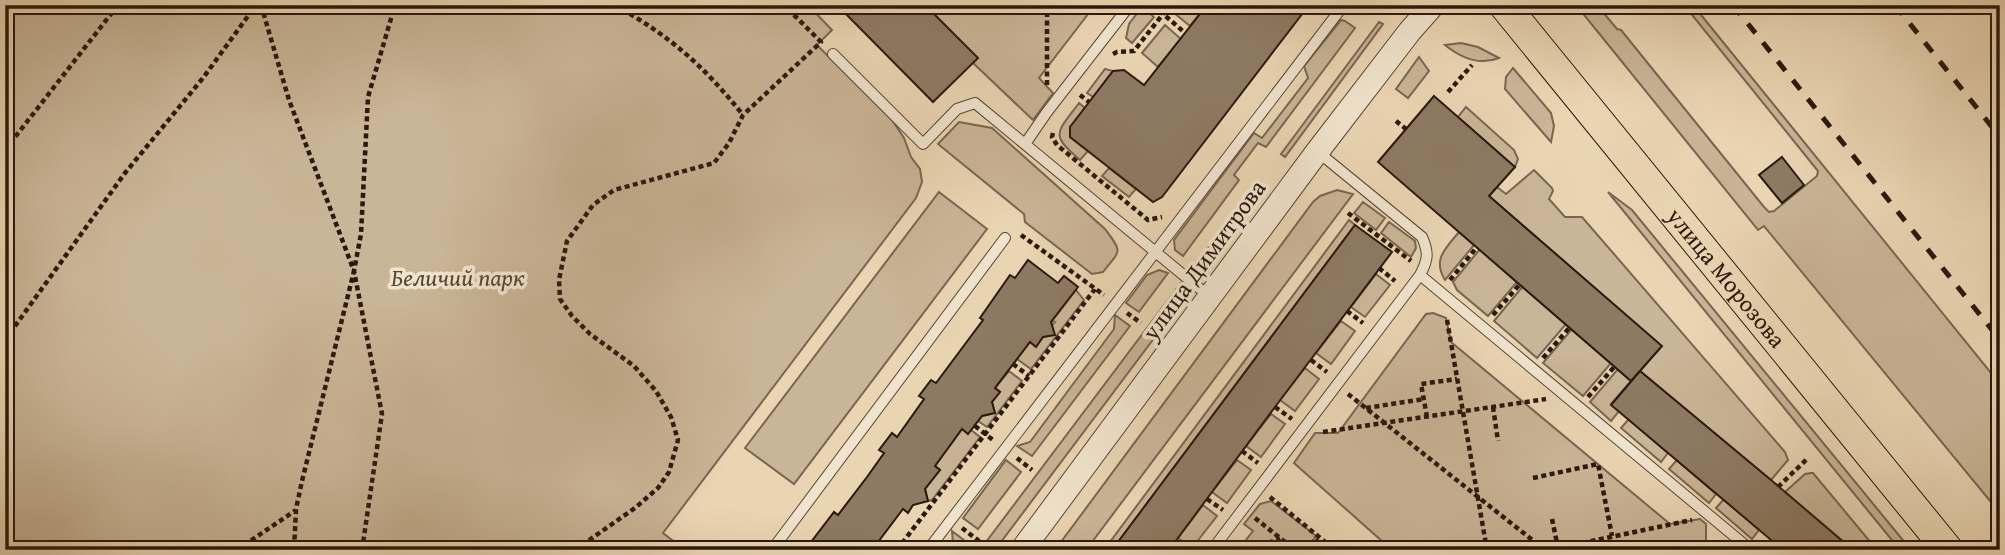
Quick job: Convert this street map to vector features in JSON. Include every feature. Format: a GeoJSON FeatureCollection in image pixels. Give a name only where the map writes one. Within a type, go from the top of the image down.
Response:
{"type":"FeatureCollection","features":[{"type":"Feature","properties":{"kind":"main road","name":"улица Морозова"},"geometry":{"type":"LineString","coordinates":[[1504,5],[1948,550]]}},
{"type":"Feature","properties":{"kind":"street","name":"улица Димитрова"},"geometry":{"type":"LineString","coordinates":[[1022,550],[1317,152],[1433,5]]}},
{"type":"Feature","properties":{"kind":"lane"},"geometry":{"type":"LineString","coordinates":[[1025,144],[1130,5]]}},
{"type":"Feature","properties":{"kind":"lane"},"geometry":{"type":"LineString","coordinates":[[928,550],[1343,6]]}},
{"type":"Feature","properties":{"kind":"lane"},"geometry":{"type":"LineString","coordinates":[[834,54],[923,144],[957,109],[975,103],[1210,297]]}},
{"type":"Feature","properties":{"kind":"lane"},"geometry":{"type":"LineString","coordinates":[[1212,550],[1334,381],[1427,263],[1429,251],[1422,237],[1317,152]]}},
{"type":"Feature","properties":{"kind":"lane"},"geometry":{"type":"LineString","coordinates":[[772,550],[1009,242]]}},
{"type":"Feature","properties":{"kind":"lane"},"geometry":{"type":"LineString","coordinates":[[1420,275],[1751,550]]}},
{"type":"Feature","properties":{"kind":"path"},"geometry":{"type":"LineString","coordinates":[[5,150],[118,5]]}},
{"type":"Feature","properties":{"kind":"path"},"geometry":{"type":"LineString","coordinates":[[5,340],[125,173],[202,78],[256,5]]}},
{"type":"Feature","properties":{"kind":"path"},"geometry":{"type":"LineString","coordinates":[[261,5],[289,100],[354,271],[382,414],[362,550]]}},
{"type":"Feature","properties":{"kind":"path"},"geometry":{"type":"LineString","coordinates":[[294,550],[296,509],[361,234],[368,97],[395,5]]}},
{"type":"Feature","properties":{"kind":"path"},"geometry":{"type":"LineString","coordinates":[[615,5],[652,27],[689,55],[743,115]]}},
{"type":"Feature","properties":{"kind":"path"},"geometry":{"type":"LineString","coordinates":[[575,550],[635,508],[657,488],[669,472],[678,440],[671,417],[656,391],[634,366],[590,334],[560,299],[559,280],[567,241],[593,205],[614,190],[714,163],[729,143],[743,115],[821,42],[784,5]]}},
{"type":"Feature","properties":{"kind":"path"},"geometry":{"type":"LineString","coordinates":[[1047,112],[1048,5]]}},
{"type":"Feature","properties":{"kind":"path"},"geometry":{"type":"LineString","coordinates":[[1153,5],[1185,33]]}},
{"type":"Feature","properties":{"kind":"path"},"geometry":{"type":"LineString","coordinates":[[1110,57],[1117,52],[1135,51],[1170,5]]}},
{"type":"Feature","properties":{"kind":"path"},"geometry":{"type":"LineString","coordinates":[[1448,92],[1472,65]]}},
{"type":"Feature","properties":{"kind":"path"},"geometry":{"type":"LineString","coordinates":[[1087,86],[1080,96],[1089,102]]}},
{"type":"Feature","properties":{"kind":"path"},"geometry":{"type":"LineString","coordinates":[[1396,121],[1406,129]]}},
{"type":"Feature","properties":{"kind":"path"},"geometry":{"type":"LineString","coordinates":[[1054,128],[1052,137],[1057,145],[1148,219],[1154,220],[1166,214]]}},
{"type":"Feature","properties":{"kind":"path"},"geometry":{"type":"LineString","coordinates":[[1009,242],[1021,234],[1115,304]]}},
{"type":"Feature","properties":{"kind":"path"},"geometry":{"type":"LineString","coordinates":[[1379,268],[1401,285]]}},
{"type":"Feature","properties":{"kind":"path"},"geometry":{"type":"LineString","coordinates":[[1489,321],[1520,285]]}},
{"type":"Feature","properties":{"kind":"path"},"geometry":{"type":"LineString","coordinates":[[897,550],[1095,289]]}},
{"type":"Feature","properties":{"kind":"path"},"geometry":{"type":"LineString","coordinates":[[1442,294],[1487,550]]}},
{"type":"Feature","properties":{"kind":"path"},"geometry":{"type":"LineString","coordinates":[[1347,311],[1369,327]]}},
{"type":"Feature","properties":{"kind":"path"},"geometry":{"type":"LineString","coordinates":[[1539,363],[1570,327]]}},
{"type":"Feature","properties":{"kind":"path"},"geometry":{"type":"LineString","coordinates":[[1311,360],[1365,408],[1547,550],[1710,516]]}},
{"type":"Feature","properties":{"kind":"path"},"geometry":{"type":"LineString","coordinates":[[1013,364],[1029,376]]}},
{"type":"Feature","properties":{"kind":"path"},"geometry":{"type":"LineString","coordinates":[[1584,401],[1615,366]]}},
{"type":"Feature","properties":{"kind":"path"},"geometry":{"type":"LineString","coordinates":[[1426,417],[1421,384],[1457,379]]}},
{"type":"Feature","properties":{"kind":"path"},"geometry":{"type":"LineString","coordinates":[[1315,433],[1566,396]]}},
{"type":"Feature","properties":{"kind":"path"},"geometry":{"type":"LineString","coordinates":[[1365,408],[1423,399]]}},
{"type":"Feature","properties":{"kind":"path"},"geometry":{"type":"LineString","coordinates":[[1275,407],[1297,423]]}},
{"type":"Feature","properties":{"kind":"path"},"geometry":{"type":"LineString","coordinates":[[1493,407],[1498,441]]}},
{"type":"Feature","properties":{"kind":"path"},"geometry":{"type":"LineString","coordinates":[[975,426],[985,434]]}},
{"type":"Feature","properties":{"kind":"path"},"geometry":{"type":"LineString","coordinates":[[1242,451],[1264,467]]}},
{"type":"Feature","properties":{"kind":"path"},"geometry":{"type":"LineString","coordinates":[[1778,487],[1807,459]]}},
{"type":"Feature","properties":{"kind":"path"},"geometry":{"type":"LineString","coordinates":[[1533,478],[1598,464],[1612,537]]}},
{"type":"Feature","properties":{"kind":"path"},"geometry":{"type":"LineString","coordinates":[[1259,488],[1335,550]]}},
{"type":"Feature","properties":{"kind":"path"},"geometry":{"type":"LineString","coordinates":[[1207,499],[1228,514]]}},
{"type":"Feature","properties":{"kind":"path"},"geometry":{"type":"LineString","coordinates":[[1243,508],[1295,550]]}},
{"type":"Feature","properties":{"kind":"path"},"geometry":{"type":"LineString","coordinates":[[237,550],[296,509]]}},
{"type":"Feature","properties":{"kind":"path"},"geometry":{"type":"LineString","coordinates":[[1552,519],[1558,548]]}},
{"type":"Feature","properties":{"kind":"path"},"geometry":{"type":"LineString","coordinates":[[1253,550],[1280,537]]}},
{"type":"Feature","properties":{"kind":"path"},"geometry":{"type":"LineString","coordinates":[[1310,550],[1320,537]]}},
{"type":"Feature","properties":{"kind":"path"},"geometry":{"type":"LineString","coordinates":[[1174,543],[1183,550]]}},
{"type":"Feature","properties":{"kind":"green space","name":"Беличий парк"},"geometry":{"type":"Polygon","coordinates":[[[5,5],[808,5],[832,30],[817,45],[892,120],[920,169],[922,182],[916,198],[663,533],[685,550],[5,550],[5,5]]]}},
{"type":"Feature","properties":{"kind":"green space"},"geometry":{"type":"Polygon","coordinates":[[[925,5],[1095,5],[1039,78],[1053,93],[1033,120],[973,63],[977,59],[925,5]]]}},
{"type":"Feature","properties":{"kind":"green space"},"geometry":{"type":"Polygon","coordinates":[[[1181,5],[1207,5],[1190,26],[1174,13],[1181,5]]]}},
{"type":"Feature","properties":{"kind":"green space"},"geometry":{"type":"Polygon","coordinates":[[[1576,5],[1597,5],[1617,29],[1621,30],[1764,207],[1769,212],[1774,211],[1817,176],[1818,171],[1684,5],[1693,5],[2000,384],[2000,513],[1764,226],[1758,230],[1576,5]]]}},
{"type":"Feature","properties":{"kind":"green space"},"geometry":{"type":"Polygon","coordinates":[[[1142,7],[1154,17],[1132,43],[1126,38],[1129,24],[1142,7]]]}},
{"type":"Feature","properties":{"kind":"green space"},"geometry":{"type":"Polygon","coordinates":[[[1341,20],[1355,28],[1266,147],[1258,143],[1234,175],[1239,180],[1183,256],[1175,250],[1174,240],[1254,133],[1262,138],[1308,78],[1304,66],[1341,20]]]}},
{"type":"Feature","properties":{"kind":"green space"},"geometry":{"type":"Polygon","coordinates":[[[1379,22],[1383,24],[1285,157],[1281,154],[1379,22]]]}},
{"type":"Feature","properties":{"kind":"green space"},"geometry":{"type":"Polygon","coordinates":[[[1165,25],[1181,39],[1158,67],[1142,53],[1165,25]]]}},
{"type":"Feature","properties":{"kind":"green space"},"geometry":{"type":"Polygon","coordinates":[[[1461,43],[1478,47],[1499,58],[1477,61],[1457,54],[1445,45],[1461,43]]]}},
{"type":"Feature","properties":{"kind":"green space"},"geometry":{"type":"Polygon","coordinates":[[[1419,57],[1429,71],[1408,98],[1396,89],[1419,57]]]}},
{"type":"Feature","properties":{"kind":"green space"},"geometry":{"type":"Polygon","coordinates":[[[1513,68],[1551,113],[1554,126],[1551,142],[1505,89],[1506,77],[1513,68]]]}},
{"type":"Feature","properties":{"kind":"green space"},"geometry":{"type":"Polygon","coordinates":[[[1105,69],[1113,71],[1093,97],[1087,93],[1105,69]]]}},
{"type":"Feature","properties":{"kind":"green space"},"geometry":{"type":"Polygon","coordinates":[[[1079,103],[1085,108],[1070,127],[1070,137],[1088,151],[1080,160],[1060,138],[1061,127],[1079,103]]]}},
{"type":"Feature","properties":{"kind":"green space"},"geometry":{"type":"Polygon","coordinates":[[[1466,107],[1514,150],[1518,159],[1515,167],[1458,117],[1466,107]]]}},
{"type":"Feature","properties":{"kind":"green space"},"geometry":{"type":"Polygon","coordinates":[[[959,122],[992,128],[1105,229],[1118,251],[1103,272],[1092,274],[1025,222],[1024,214],[938,144],[959,122]]]}},
{"type":"Feature","properties":{"kind":"green space"},"geometry":{"type":"Polygon","coordinates":[[[1109,168],[1136,189],[1129,197],[1102,176],[1109,168]]]}},
{"type":"Feature","properties":{"kind":"green space"},"geometry":{"type":"Polygon","coordinates":[[[1534,170],[1552,188],[1549,199],[1565,217],[1582,217],[1785,452],[1788,460],[1771,480],[1640,371],[1661,346],[1489,196],[1497,187],[1506,194],[1534,170]]]}},
{"type":"Feature","properties":{"kind":"green space"},"geometry":{"type":"Polygon","coordinates":[[[1337,190],[1353,194],[1086,550],[1055,550],[1313,202],[1320,196],[1337,190]]]}},
{"type":"Feature","properties":{"kind":"green space"},"geometry":{"type":"Polygon","coordinates":[[[1252,191],[1224,245],[1207,260],[1196,264],[1252,191]]]}},
{"type":"Feature","properties":{"kind":"green space"},"geometry":{"type":"Polygon","coordinates":[[[939,192],[987,229],[794,484],[745,448],[939,192]]]}},
{"type":"Feature","properties":{"kind":"green space"},"geometry":{"type":"Polygon","coordinates":[[[1608,192],[1632,210],[1911,550],[1900,550],[1608,192]]]}},
{"type":"Feature","properties":{"kind":"green space"},"geometry":{"type":"Polygon","coordinates":[[[1363,202],[1385,218],[1376,230],[1354,213],[1363,202]]]}},
{"type":"Feature","properties":{"kind":"green space"},"geometry":{"type":"Polygon","coordinates":[[[1349,220],[1355,225],[1112,550],[1104,550],[1349,220]]]}},
{"type":"Feature","properties":{"kind":"green space"},"geometry":{"type":"Polygon","coordinates":[[[1389,222],[1415,241],[1416,248],[1411,257],[1381,233],[1389,222]]]}},
{"type":"Feature","properties":{"kind":"green space"},"geometry":{"type":"Polygon","coordinates":[[[1459,232],[1474,245],[1445,280],[1441,273],[1440,260],[1459,232]]]}},
{"type":"Feature","properties":{"kind":"green space"},"geometry":{"type":"Polygon","coordinates":[[[1480,249],[1517,282],[1488,316],[1457,290],[1453,282],[1480,249]]]}},
{"type":"Feature","properties":{"kind":"green space"},"geometry":{"type":"Polygon","coordinates":[[[1159,270],[1168,273],[1139,312],[1126,303],[1147,275],[1159,270]]]}},
{"type":"Feature","properties":{"kind":"green space"},"geometry":{"type":"Polygon","coordinates":[[[1376,274],[1390,285],[1365,317],[1351,307],[1376,274]]]}},
{"type":"Feature","properties":{"kind":"green space"},"geometry":{"type":"Polygon","coordinates":[[[1180,284],[1182,299],[1179,305],[995,550],[980,550],[1180,284]]]}},
{"type":"Feature","properties":{"kind":"green space"},"geometry":{"type":"Polygon","coordinates":[[[1523,286],[1566,324],[1537,358],[1494,321],[1523,286]]]}},
{"type":"Feature","properties":{"kind":"green space"},"geometry":{"type":"Polygon","coordinates":[[[1076,290],[1084,300],[1031,369],[1017,359],[1030,342],[1036,346],[1043,337],[1054,335],[1052,325],[1055,322],[1052,321],[1076,290]]]}},
{"type":"Feature","properties":{"kind":"green space"},"geometry":{"type":"Polygon","coordinates":[[[1433,313],[1446,318],[1451,342],[1670,524],[1700,519],[1706,524],[1706,550],[1392,550],[1294,463],[1315,433],[1338,433],[1426,314],[1433,313]]]}},
{"type":"Feature","properties":{"kind":"green space"},"geometry":{"type":"Polygon","coordinates":[[[1115,315],[1130,326],[1032,456],[1017,446],[1030,442],[1114,329],[1115,315]]]}},
{"type":"Feature","properties":{"kind":"green space"},"geometry":{"type":"Polygon","coordinates":[[[1341,321],[1355,331],[1331,364],[1316,353],[1341,321]]]}},
{"type":"Feature","properties":{"kind":"green space"},"geometry":{"type":"Polygon","coordinates":[[[1572,329],[1611,363],[1583,396],[1543,363],[1572,329]]]}},
{"type":"Feature","properties":{"kind":"green space"},"geometry":{"type":"Polygon","coordinates":[[[1305,368],[1319,379],[1295,411],[1280,400],[1305,368]]]}},
{"type":"Feature","properties":{"kind":"green space"},"geometry":{"type":"Polygon","coordinates":[[[1618,369],[1631,381],[1611,404],[1619,411],[1611,421],[1590,402],[1618,369]]]}},
{"type":"Feature","properties":{"kind":"green space"},"geometry":{"type":"Polygon","coordinates":[[[1009,371],[1022,381],[987,427],[978,421],[982,416],[995,413],[992,402],[1000,392],[995,388],[1009,371]]]}},
{"type":"Feature","properties":{"kind":"green space"},"geometry":{"type":"Polygon","coordinates":[[[1271,414],[1285,424],[1261,457],[1246,446],[1271,414]]]}},
{"type":"Feature","properties":{"kind":"green space"},"geometry":{"type":"Polygon","coordinates":[[[1629,419],[1668,453],[1661,462],[1621,428],[1629,419]]]}},
{"type":"Feature","properties":{"kind":"green space"},"geometry":{"type":"Polygon","coordinates":[[[962,429],[971,430],[980,437],[932,500],[928,501],[925,489],[940,470],[935,466],[962,429]]]}},
{"type":"Feature","properties":{"kind":"green space"},"geometry":{"type":"Polygon","coordinates":[[[1006,460],[1021,472],[978,529],[963,518],[1006,460]]]}},
{"type":"Feature","properties":{"kind":"green space"},"geometry":{"type":"Polygon","coordinates":[[[1237,460],[1251,470],[1227,503],[1212,492],[1237,460]]]}},
{"type":"Feature","properties":{"kind":"green space"},"geometry":{"type":"Polygon","coordinates":[[[1677,460],[1716,494],[1709,503],[1669,469],[1677,460]]]}},
{"type":"Feature","properties":{"kind":"green space"},"geometry":{"type":"Polygon","coordinates":[[[1813,473],[1877,550],[1853,550],[1785,492],[1805,474],[1813,473]]]}},
{"type":"Feature","properties":{"kind":"green space"},"geometry":{"type":"Polygon","coordinates":[[[1724,499],[1759,530],[1752,539],[1716,508],[1724,499]]]}},
{"type":"Feature","properties":{"kind":"green space"},"geometry":{"type":"Polygon","coordinates":[[[1271,501],[1316,536],[1305,550],[1238,550],[1253,531],[1244,524],[1260,504],[1271,501]]]}},
{"type":"Feature","properties":{"kind":"green space"},"geometry":{"type":"Polygon","coordinates":[[[1203,505],[1217,516],[1192,548],[1178,538],[1203,505]]]}},
{"type":"Feature","properties":{"kind":"green space"},"geometry":{"type":"Polygon","coordinates":[[[952,531],[969,544],[964,550],[948,550],[953,544],[952,531]]]}},
{"type":"Feature","properties":{"kind":"building"},"geometry":{"type":"Polygon","coordinates":[[[837,5],[925,5],[978,58],[933,102],[837,5]]]}},
{"type":"Feature","properties":{"kind":"building"},"geometry":{"type":"Polygon","coordinates":[[[1207,5],[1309,5],[1162,197],[1153,202],[1070,137],[1070,127],[1113,71],[1124,70],[1144,85],[1207,5]]]}},
{"type":"Feature","properties":{"kind":"building"},"geometry":{"type":"Polygon","coordinates":[[[1434,96],[1515,167],[1489,196],[1662,346],[1631,381],[1378,162],[1434,96]]]}},
{"type":"Feature","properties":{"kind":"building"},"geometry":{"type":"Polygon","coordinates":[[[1782,157],[1804,185],[1782,203],[1759,175],[1782,157]]]}},
{"type":"Feature","properties":{"kind":"building"},"geometry":{"type":"Polygon","coordinates":[[[1355,225],[1392,252],[1169,550],[1112,550],[1355,225]]]}},
{"type":"Feature","properties":{"kind":"building"},"geometry":{"type":"Polygon","coordinates":[[[1028,260],[1058,283],[1064,276],[1078,287],[1051,322],[1055,335],[1043,337],[1036,347],[1030,342],[995,388],[1000,392],[992,402],[995,413],[982,416],[968,434],[962,429],[935,466],[940,470],[925,489],[928,501],[913,505],[908,513],[903,509],[872,550],[805,550],[834,512],[838,515],[867,477],[884,453],[879,450],[892,433],[897,437],[924,399],[919,396],[931,380],[936,383],[983,320],[980,318],[1010,275],[1015,278],[1028,260]]]}},
{"type":"Feature","properties":{"kind":"building"},"geometry":{"type":"Polygon","coordinates":[[[1640,371],[1853,550],[1783,550],[1611,405],[1640,371]]]}},
{"type":"Feature","properties":{"kind":"railway"},"geometry":{"type":"LineString","coordinates":[[1733,5],[2000,340]]}},
{"type":"Feature","properties":{"kind":"railway"},"geometry":{"type":"LineString","coordinates":[[1895,5],[2000,137]]}}]}
